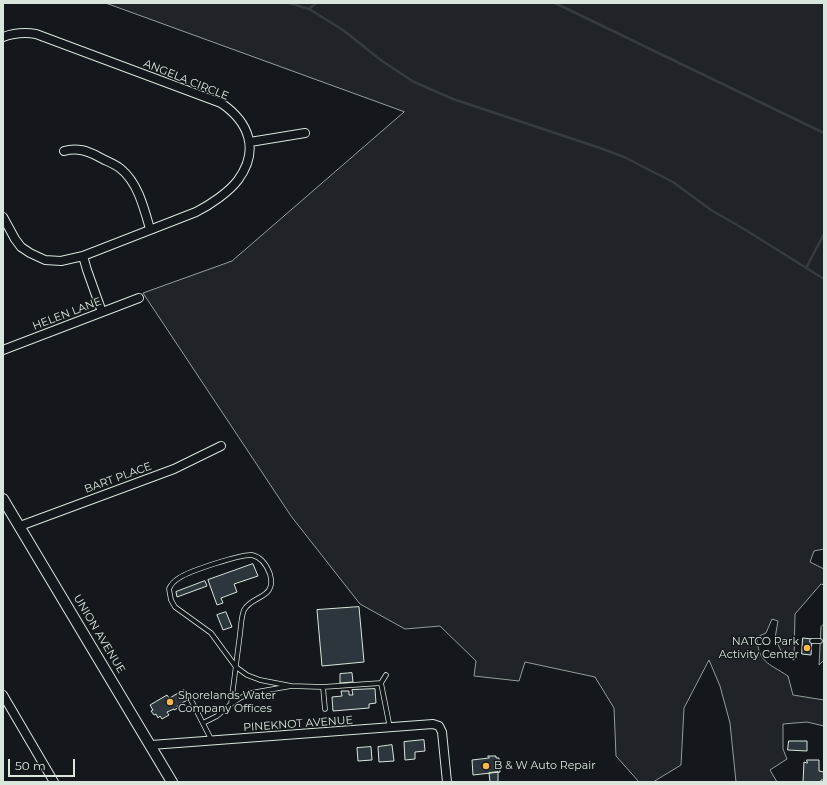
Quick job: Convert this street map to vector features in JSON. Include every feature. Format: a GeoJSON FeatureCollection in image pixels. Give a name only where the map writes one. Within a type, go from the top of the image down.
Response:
{"type":"FeatureCollection","features":[{"type":"Feature","properties":{"kind":"street","name":"ANGELA CIRCLE"},"geometry":{"type":"LineString","coordinates":[[3,37],[16,33],[36,34],[220,103],[239,117],[244,125],[250,142],[247,163],[242,174],[234,184],[210,205],[196,212],[83,256],[61,261],[38,258],[22,247],[3,217]]}},
{"type":"Feature","properties":{"kind":"street"},"geometry":{"type":"LineString","coordinates":[[250,142],[305,134]]}},
{"type":"Feature","properties":{"kind":"street"},"geometry":{"type":"LineString","coordinates":[[64,151],[71,149],[89,152],[120,169],[128,176],[134,185],[150,229]]}},
{"type":"Feature","properties":{"kind":"street"},"geometry":{"type":"LineString","coordinates":[[83,256],[102,312]]}},
{"type":"Feature","properties":{"kind":"street","name":"HELEN LANE"},"geometry":{"type":"LineString","coordinates":[[3,350],[140,298]]}},
{"type":"Feature","properties":{"kind":"street","name":"BART PLACE"},"geometry":{"type":"LineString","coordinates":[[20,526],[174,469],[221,446]]}},
{"type":"Feature","properties":{"kind":"street","name":"UNION AVENUE"},"geometry":{"type":"LineString","coordinates":[[3,499],[172,782]]}},
{"type":"Feature","properties":{"kind":"street"},"geometry":{"type":"LineString","coordinates":[[3,695],[54,782]]}},
{"type":"Feature","properties":{"kind":"street","name":"PINEKNOT AVENUE"},"geometry":{"type":"LineString","coordinates":[[151,745],[212,742],[433,724],[439,726],[442,732],[447,782]]}},
{"type":"Feature","properties":{"kind":"lane"},"geometry":{"type":"LineString","coordinates":[[231,704],[236,667],[244,611],[253,602],[267,593],[271,585],[270,574],[264,563],[251,555],[232,559],[183,576],[174,581],[169,589],[171,600],[175,607],[211,633],[236,667],[247,675],[260,680],[291,686],[323,687],[381,683]]}},
{"type":"Feature","properties":{"kind":"lane"},"geometry":{"type":"LineString","coordinates":[[812,641],[820,641]]}},
{"type":"Feature","properties":{"kind":"lane"},"geometry":{"type":"LineString","coordinates":[[386,675],[381,683],[383,700],[390,728]]}},
{"type":"Feature","properties":{"kind":"lane"},"geometry":{"type":"LineString","coordinates":[[203,723],[217,716],[240,698],[252,693],[291,686]]}},
{"type":"Feature","properties":{"kind":"lane"},"geometry":{"type":"LineString","coordinates":[[323,687],[325,709]]}},
{"type":"Feature","properties":{"kind":"lane"},"geometry":{"type":"LineString","coordinates":[[191,700],[212,742]]}},
{"type":"Feature","properties":{"kind":"shaded area"},"geometry":{"type":"Polygon","coordinates":[[[106,3],[824,3],[824,549],[814,551],[810,562],[824,569],[824,585],[821,584],[795,614],[794,660],[782,653],[775,638],[778,621],[772,619],[766,633],[757,637],[759,652],[762,657],[770,665],[788,676],[793,695],[824,700],[824,726],[807,722],[783,724],[783,749],[787,759],[770,770],[777,782],[736,782],[730,723],[720,686],[709,660],[684,708],[681,765],[653,782],[639,782],[616,756],[614,708],[595,677],[525,662],[519,681],[474,676],[476,661],[440,626],[405,629],[360,604],[291,516],[143,293],[232,261],[404,112],[106,3]]]}},
{"type":"Feature","properties":{"kind":"shaded area"},"geometry":{"type":"Polygon","coordinates":[[[824,624],[824,660],[819,665],[821,627],[824,624]]]}},
{"type":"Feature","properties":{"kind":"building"},"geometry":{"type":"Polygon","coordinates":[[[253,564],[258,576],[234,584],[237,592],[221,598],[223,603],[217,605],[208,580],[253,564]]]}},
{"type":"Feature","properties":{"kind":"building"},"geometry":{"type":"Polygon","coordinates":[[[205,581],[207,586],[177,597],[176,592],[205,581]]]}},
{"type":"Feature","properties":{"kind":"building"},"geometry":{"type":"Polygon","coordinates":[[[359,607],[364,662],[322,666],[317,610],[359,607]]]}},
{"type":"Feature","properties":{"kind":"building"},"geometry":{"type":"Polygon","coordinates":[[[226,612],[232,627],[223,630],[217,615],[226,612]]]}},
{"type":"Feature","properties":{"kind":"building","name":"NATCO Park Activity Center"},"geometry":{"type":"Polygon","coordinates":[[[803,638],[812,639],[811,655],[802,654],[803,638]]]}},
{"type":"Feature","properties":{"kind":"building"},"geometry":{"type":"Polygon","coordinates":[[[352,673],[353,682],[340,683],[340,674],[352,673]]]}},
{"type":"Feature","properties":{"kind":"building"},"geometry":{"type":"Polygon","coordinates":[[[375,689],[376,703],[369,704],[369,708],[333,711],[332,697],[342,696],[341,691],[349,691],[349,695],[353,695],[352,690],[375,689]]]}},
{"type":"Feature","properties":{"kind":"building","name":"Shorelands Water Company Offices"},"geometry":{"type":"Polygon","coordinates":[[[184,690],[189,699],[177,706],[178,708],[167,712],[169,715],[162,719],[160,716],[158,718],[156,714],[154,715],[151,711],[153,710],[150,705],[167,695],[169,698],[184,690]]]}},
{"type":"Feature","properties":{"kind":"building"},"geometry":{"type":"Polygon","coordinates":[[[424,740],[425,751],[415,752],[415,759],[405,760],[404,742],[424,740]]]}},
{"type":"Feature","properties":{"kind":"building"},"geometry":{"type":"Polygon","coordinates":[[[789,741],[807,741],[807,751],[788,750],[789,741]]]}},
{"type":"Feature","properties":{"kind":"building"},"geometry":{"type":"Polygon","coordinates":[[[392,745],[394,761],[379,762],[378,747],[392,745]]]}},
{"type":"Feature","properties":{"kind":"building"},"geometry":{"type":"Polygon","coordinates":[[[371,747],[372,760],[358,761],[357,748],[371,747]]]}},
{"type":"Feature","properties":{"kind":"building","name":"B & W Auto Repair"},"geometry":{"type":"Polygon","coordinates":[[[488,756],[496,756],[496,758],[499,758],[500,772],[473,775],[472,760],[489,758],[488,756]]]}},
{"type":"Feature","properties":{"kind":"building"},"geometry":{"type":"Polygon","coordinates":[[[807,760],[819,760],[819,771],[824,772],[824,780],[821,780],[821,782],[803,782],[804,762],[807,763],[807,760]]]}},
{"type":"Feature","properties":{"kind":"building"},"geometry":{"type":"Polygon","coordinates":[[[498,772],[498,782],[490,782],[489,773],[498,772]]]}},
{"type":"Feature","properties":{"kind":"waterway"},"geometry":{"type":"LineString","coordinates":[[289,3],[309,9],[343,30],[382,61],[414,82],[453,99],[624,157],[673,182],[711,210],[824,279]]}},
{"type":"Feature","properties":{"kind":"waterway"},"geometry":{"type":"LineString","coordinates":[[309,9],[316,3]]}},
{"type":"Feature","properties":{"kind":"waterway"},"geometry":{"type":"LineString","coordinates":[[555,3],[824,133]]}},
{"type":"Feature","properties":{"kind":"waterway"},"geometry":{"type":"LineString","coordinates":[[806,268],[824,234]]}},
{"type":"Feature","properties":{"kind":"place","name":"NATCO Park Activity Center"},"geometry":{"type":"Point","coordinates":[807,648]}},
{"type":"Feature","properties":{"kind":"place","name":"Shorelands Water Company Offices"},"geometry":{"type":"Point","coordinates":[170,702]}},
{"type":"Feature","properties":{"kind":"place","name":"B & W Auto Repair"},"geometry":{"type":"Point","coordinates":[486,766]}}]}
